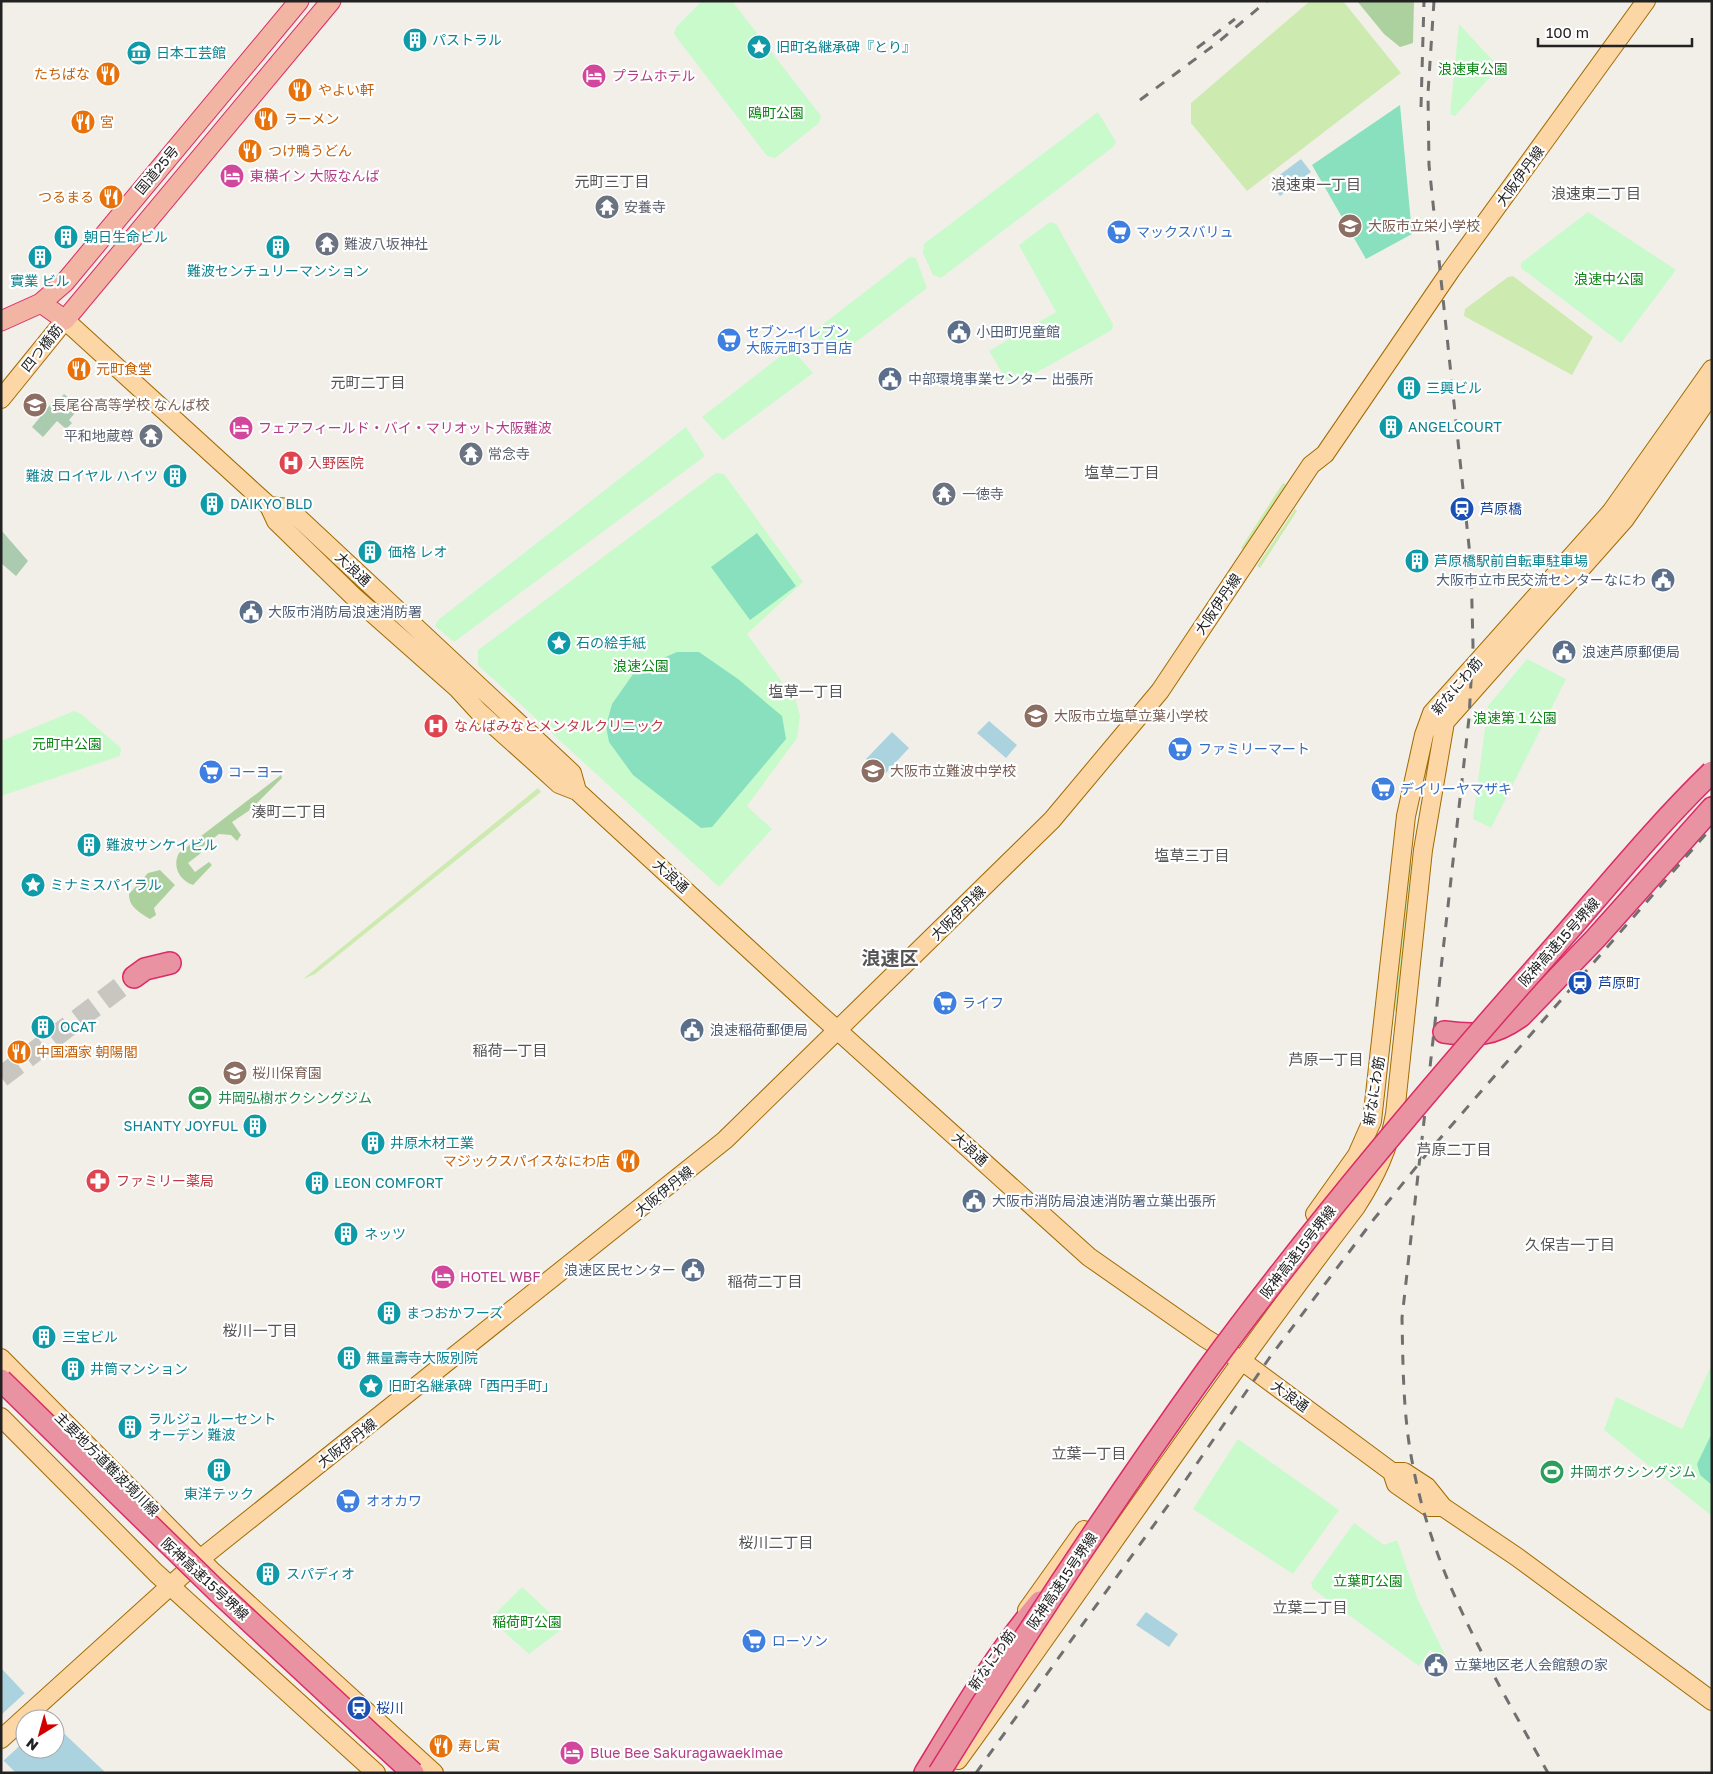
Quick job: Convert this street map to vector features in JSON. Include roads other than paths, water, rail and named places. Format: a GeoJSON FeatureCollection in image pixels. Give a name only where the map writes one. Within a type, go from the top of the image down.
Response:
{"type":"FeatureCollection","features":[{"type":"Feature","properties":{"kind":"highway","name":"国道25号"},"geometry":{"type":"LineString","coordinates":[[1,321],[41,303],[65,282],[299,1]]}},
{"type":"Feature","properties":{"kind":"highway","name":"国道25号"},"geometry":{"type":"LineString","coordinates":[[65,320],[331,1]]}},
{"type":"Feature","properties":{"kind":"highway","name":"大浪通"},"geometry":{"type":"LineString","coordinates":[[41,303],[65,320]]}},
{"type":"Feature","properties":{"kind":"highway","name":"阪神高速15号堺線"},"geometry":{"type":"LineString","coordinates":[[939,1773],[1029,1631],[1120,1495],[1209,1369],[1336,1203],[1495,1013],[1712,772]]}},
{"type":"Feature","properties":{"kind":"highway","name":"阪神高速15号堺線"},"geometry":{"type":"LineString","coordinates":[[955,1773],[1039,1638],[1131,1502],[1220,1376],[1313,1252],[1508,1020],[1712,791]]}},
{"type":"Feature","properties":{"kind":"highway"},"geometry":{"type":"LineString","coordinates":[[1444,1032],[1480,1035],[1493,1032],[1520,1016],[1548,988],[1712,808]]}},
{"type":"Feature","properties":{"kind":"highway"},"geometry":{"type":"LineString","coordinates":[[134,977],[145,969],[170,963]]}},
{"type":"Feature","properties":{"kind":"highway","name":"阪神高速15号堺線"},"geometry":{"type":"LineString","coordinates":[[1,1380],[217,1591],[413,1773]]}},
{"type":"Feature","properties":{"kind":"highway","name":"阪神高速15号堺線"},"geometry":{"type":"LineString","coordinates":[[1,1400],[206,1600],[392,1773]]}},
{"type":"Feature","properties":{"kind":"highway"},"geometry":{"type":"LineString","coordinates":[[925,1773],[1021,1624],[1120,1495]]}},
{"type":"Feature","properties":{"kind":"main road","name":"大阪伊丹線"},"geometry":{"type":"LineString","coordinates":[[1,1739],[200,1559],[725,1140],[1052,820],[1160,691],[1311,465],[1325,454],[1451,270],[1646,1]]}},
{"type":"Feature","properties":{"kind":"main road","name":"四つ橋筋"},"geometry":{"type":"LineString","coordinates":[[1,399],[65,320]]}},
{"type":"Feature","properties":{"kind":"main road","name":"大浪通"},"geometry":{"type":"LineString","coordinates":[[65,320],[269,506],[288,508],[572,774],[577,791],[1089,1257],[1217,1346],[1242,1361],[1392,1472],[1396,1484],[1429,1507],[1443,1507],[1531,1568],[1712,1701]]}},
{"type":"Feature","properties":{"kind":"main road","name":"新なにわ筋"},"geometry":{"type":"LineString","coordinates":[[913,1773],[1036,1597],[1217,1346],[1345,1173],[1365,1139],[1372,1121],[1405,824],[1424,736],[1432,713],[1611,512],[1712,370]]}},
{"type":"Feature","properties":{"kind":"main road","name":"新なにわ筋"},"geometry":{"type":"LineString","coordinates":[[948,1773],[1058,1622],[1242,1361],[1356,1207],[1385,1154],[1395,1114],[1423,850],[1445,722],[1624,519],[1712,393]]}},
{"type":"Feature","properties":{"kind":"main road","name":"主要地方道難波境川線"},"geometry":{"type":"LineString","coordinates":[[1,1358],[200,1559],[434,1773]]}},
{"type":"Feature","properties":{"kind":"main road"},"geometry":{"type":"LineString","coordinates":[[1,1416],[170,1586],[376,1773]]}},
{"type":"Feature","properties":{"kind":"water"},"geometry":{"type":"Polygon","coordinates":[[[1301,159],[1311,172],[1280,196],[1270,182],[1301,159]]]}},
{"type":"Feature","properties":{"kind":"water"},"geometry":{"type":"Polygon","coordinates":[[[989,721],[1017,745],[1006,758],[977,733],[989,721]]]}},
{"type":"Feature","properties":{"kind":"water"},"geometry":{"type":"Polygon","coordinates":[[[892,732],[909,748],[884,775],[866,759],[892,732]]]}},
{"type":"Feature","properties":{"kind":"water"},"geometry":{"type":"Polygon","coordinates":[[[1146,1612],[1178,1634],[1169,1647],[1136,1625],[1146,1612]]]}},
{"type":"Feature","properties":{"kind":"water"},"geometry":{"type":"Polygon","coordinates":[[[1,1668],[40,1709],[15,1709],[15,1759],[65,1759],[65,1734],[106,1773],[16,1773],[1,1758],[1,1668]]]}},
{"type":"Feature","properties":{"kind":"tunnel"},"geometry":{"type":"LineString","coordinates":[[1,1077],[134,977]]}},
{"type":"Feature","properties":{"kind":"railway"},"geometry":{"type":"LineString","coordinates":[[1140,100],[1217,43],[1267,1]]}},
{"type":"Feature","properties":{"kind":"railway"},"geometry":{"type":"LineString","coordinates":[[1421,107],[1424,1]]}},
{"type":"Feature","properties":{"kind":"railway"},"geometry":{"type":"LineString","coordinates":[[1434,1],[1428,93],[1429,165],[1471,565],[1473,646],[1469,718],[1402,1318],[1404,1392],[1413,1466],[1435,1547],[1450,1586],[1468,1624],[1548,1773]]}},
{"type":"Feature","properties":{"kind":"railway"},"geometry":{"type":"LineString","coordinates":[[1197,48],[1235,19]]}},
{"type":"Feature","properties":{"kind":"railway"},"geometry":{"type":"LineString","coordinates":[[976,1773],[1174,1497],[1270,1357],[1374,1219],[1430,1150],[1712,827]]}},
{"type":"Feature","properties":{"kind":"place","name":"パストラル"},"geometry":{"type":"Point","coordinates":[415,40]}},
{"type":"Feature","properties":{"kind":"place","name":"旧町名継承碑『とり』"},"geometry":{"type":"Point","coordinates":[759,47]}},
{"type":"Feature","properties":{"kind":"place","name":"日本工芸館"},"geometry":{"type":"Point","coordinates":[139,53]}},
{"type":"Feature","properties":{"kind":"place","name":"たちばな"},"geometry":{"type":"Point","coordinates":[108,74]}},
{"type":"Feature","properties":{"kind":"place","name":"プラムホテル"},"geometry":{"type":"Point","coordinates":[594,76]}},
{"type":"Feature","properties":{"kind":"place","name":"やよい軒"},"geometry":{"type":"Point","coordinates":[300,90]}},
{"type":"Feature","properties":{"kind":"place","name":"ラーメン"},"geometry":{"type":"Point","coordinates":[266,119]}},
{"type":"Feature","properties":{"kind":"place","name":"宮"},"geometry":{"type":"Point","coordinates":[83,122]}},
{"type":"Feature","properties":{"kind":"place","name":"つけ鴨うどん"},"geometry":{"type":"Point","coordinates":[250,151]}},
{"type":"Feature","properties":{"kind":"place","name":"東横イン 大阪なんば"},"geometry":{"type":"Point","coordinates":[232,176]}},
{"type":"Feature","properties":{"kind":"place","name":"つるまる"},"geometry":{"type":"Point","coordinates":[111,197]}},
{"type":"Feature","properties":{"kind":"place","name":"安養寺"},"geometry":{"type":"Point","coordinates":[607,207]}},
{"type":"Feature","properties":{"kind":"place","name":"大阪市立栄小学校"},"geometry":{"type":"Point","coordinates":[1350,226]}},
{"type":"Feature","properties":{"kind":"place","name":"マックスバリュ"},"geometry":{"type":"Point","coordinates":[1119,232]}},
{"type":"Feature","properties":{"kind":"place","name":"朝日生命ビル"},"geometry":{"type":"Point","coordinates":[66,237]}},
{"type":"Feature","properties":{"kind":"place","name":"難波八坂神社"},"geometry":{"type":"Point","coordinates":[327,244]}},
{"type":"Feature","properties":{"kind":"place","name":"難波センチュリーマンション"},"geometry":{"type":"Point","coordinates":[278,247]}},
{"type":"Feature","properties":{"kind":"place","name":"實業 ビル"},"geometry":{"type":"Point","coordinates":[40,257]}},
{"type":"Feature","properties":{"kind":"place","name":"小田町児童館"},"geometry":{"type":"Point","coordinates":[959,332]}},
{"type":"Feature","properties":{"kind":"place","name":"セブン-イレブン 大阪元町3丁目店"},"geometry":{"type":"Point","coordinates":[729,340]}},
{"type":"Feature","properties":{"kind":"place","name":"元町食堂"},"geometry":{"type":"Point","coordinates":[79,369]}},
{"type":"Feature","properties":{"kind":"place","name":"中部環境事業センター 出張所"},"geometry":{"type":"Point","coordinates":[890,379]}},
{"type":"Feature","properties":{"kind":"place","name":"三興ビル"},"geometry":{"type":"Point","coordinates":[1409,388]}},
{"type":"Feature","properties":{"kind":"place","name":"長尾谷高等学校 なんば校"},"geometry":{"type":"Point","coordinates":[35,405]}},
{"type":"Feature","properties":{"kind":"place","name":"ANGELCOURT"},"geometry":{"type":"Point","coordinates":[1391,427]}},
{"type":"Feature","properties":{"kind":"place","name":"フェアフィールド・バイ・マリオット大阪難波"},"geometry":{"type":"Point","coordinates":[241,428]}},
{"type":"Feature","properties":{"kind":"place","name":"平和地蔵尊"},"geometry":{"type":"Point","coordinates":[151,436]}},
{"type":"Feature","properties":{"kind":"place","name":"常念寺"},"geometry":{"type":"Point","coordinates":[471,454]}},
{"type":"Feature","properties":{"kind":"place","name":"入野医院"},"geometry":{"type":"Point","coordinates":[291,463]}},
{"type":"Feature","properties":{"kind":"place","name":"難波 ロイヤル ハイツ"},"geometry":{"type":"Point","coordinates":[175,476]}},
{"type":"Feature","properties":{"kind":"place","name":"一徳寺"},"geometry":{"type":"Point","coordinates":[944,494]}},
{"type":"Feature","properties":{"kind":"place","name":"DAIKYO BLD"},"geometry":{"type":"Point","coordinates":[212,504]}},
{"type":"Feature","properties":{"kind":"place","name":"芦原橋"},"geometry":{"type":"Point","coordinates":[1462,509]}},
{"type":"Feature","properties":{"kind":"place","name":"価格 レオ"},"geometry":{"type":"Point","coordinates":[370,552]}},
{"type":"Feature","properties":{"kind":"place","name":"芦原橋駅前自転車駐車場"},"geometry":{"type":"Point","coordinates":[1417,561]}},
{"type":"Feature","properties":{"kind":"place","name":"大阪市立市民交流センターなにわ"},"geometry":{"type":"Point","coordinates":[1663,580]}},
{"type":"Feature","properties":{"kind":"place","name":"大阪市消防局浪速消防署"},"geometry":{"type":"Point","coordinates":[251,612]}},
{"type":"Feature","properties":{"kind":"place","name":"石の絵手紙"},"geometry":{"type":"Point","coordinates":[559,643]}},
{"type":"Feature","properties":{"kind":"place","name":"浪速芦原郵便局"},"geometry":{"type":"Point","coordinates":[1564,652]}},
{"type":"Feature","properties":{"kind":"place","name":"大阪市立塩草立葉小学校"},"geometry":{"type":"Point","coordinates":[1036,716]}},
{"type":"Feature","properties":{"kind":"place","name":"なんばみなとメンタルクリニック"},"geometry":{"type":"Point","coordinates":[436,726]}},
{"type":"Feature","properties":{"kind":"place","name":"ファミリーマート"},"geometry":{"type":"Point","coordinates":[1180,749]}},
{"type":"Feature","properties":{"kind":"place","name":"大阪市立難波中学校"},"geometry":{"type":"Point","coordinates":[873,771]}},
{"type":"Feature","properties":{"kind":"place","name":"コーヨー"},"geometry":{"type":"Point","coordinates":[211,772]}},
{"type":"Feature","properties":{"kind":"place","name":"デイリーヤマザキ"},"geometry":{"type":"Point","coordinates":[1383,789]}},
{"type":"Feature","properties":{"kind":"place","name":"難波サンケイビル"},"geometry":{"type":"Point","coordinates":[89,845]}},
{"type":"Feature","properties":{"kind":"place","name":"ミナミスパイラル"},"geometry":{"type":"Point","coordinates":[33,885]}},
{"type":"Feature","properties":{"kind":"place","name":"芦原町"},"geometry":{"type":"Point","coordinates":[1580,983]}},
{"type":"Feature","properties":{"kind":"place","name":"ライフ"},"geometry":{"type":"Point","coordinates":[945,1003]}},
{"type":"Feature","properties":{"kind":"place","name":"OCAT"},"geometry":{"type":"Point","coordinates":[43,1027]}},
{"type":"Feature","properties":{"kind":"place","name":"浪速稲荷郵便局"},"geometry":{"type":"Point","coordinates":[692,1030]}},
{"type":"Feature","properties":{"kind":"place","name":"中国酒家 朝陽閣"},"geometry":{"type":"Point","coordinates":[19,1052]}},
{"type":"Feature","properties":{"kind":"place","name":"桜川保育園"},"geometry":{"type":"Point","coordinates":[235,1073]}},
{"type":"Feature","properties":{"kind":"place","name":"井岡弘樹ボクシングジム"},"geometry":{"type":"Point","coordinates":[200,1098]}},
{"type":"Feature","properties":{"kind":"place","name":"SHANTY JOYFUL"},"geometry":{"type":"Point","coordinates":[255,1126]}},
{"type":"Feature","properties":{"kind":"place","name":"井原木材工業"},"geometry":{"type":"Point","coordinates":[373,1143]}},
{"type":"Feature","properties":{"kind":"place","name":"マジックスパイスなにわ店"},"geometry":{"type":"Point","coordinates":[628,1161]}},
{"type":"Feature","properties":{"kind":"place","name":"ファミリー薬局"},"geometry":{"type":"Point","coordinates":[98,1181]}},
{"type":"Feature","properties":{"kind":"place","name":"LEON COMFORT"},"geometry":{"type":"Point","coordinates":[317,1183]}},
{"type":"Feature","properties":{"kind":"place","name":"大阪市消防局浪速消防署立葉出張所"},"geometry":{"type":"Point","coordinates":[974,1201]}},
{"type":"Feature","properties":{"kind":"place","name":"ネッツ"},"geometry":{"type":"Point","coordinates":[346,1234]}},
{"type":"Feature","properties":{"kind":"place","name":"浪速区民センター"},"geometry":{"type":"Point","coordinates":[693,1270]}},
{"type":"Feature","properties":{"kind":"place","name":"HOTEL WBF"},"geometry":{"type":"Point","coordinates":[443,1277]}},
{"type":"Feature","properties":{"kind":"place","name":"まつおかフーズ"},"geometry":{"type":"Point","coordinates":[389,1313]}},
{"type":"Feature","properties":{"kind":"place","name":"三宝ビル"},"geometry":{"type":"Point","coordinates":[44,1337]}},
{"type":"Feature","properties":{"kind":"place","name":"無量壽寺大阪別院"},"geometry":{"type":"Point","coordinates":[349,1358]}},
{"type":"Feature","properties":{"kind":"place","name":"井筒マンション"},"geometry":{"type":"Point","coordinates":[73,1369]}},
{"type":"Feature","properties":{"kind":"place","name":"旧町名継承碑「西円手町」"},"geometry":{"type":"Point","coordinates":[371,1386]}},
{"type":"Feature","properties":{"kind":"place","name":"ラルジュ ルーセント オーデン 難波"},"geometry":{"type":"Point","coordinates":[130,1427]}},
{"type":"Feature","properties":{"kind":"place","name":"東洋テック"},"geometry":{"type":"Point","coordinates":[219,1470]}},
{"type":"Feature","properties":{"kind":"place","name":"井岡ボクシングジム"},"geometry":{"type":"Point","coordinates":[1552,1472]}},
{"type":"Feature","properties":{"kind":"place","name":"オオカワ"},"geometry":{"type":"Point","coordinates":[348,1501]}},
{"type":"Feature","properties":{"kind":"place","name":"スパディオ"},"geometry":{"type":"Point","coordinates":[268,1574]}},
{"type":"Feature","properties":{"kind":"place","name":"ローソン"},"geometry":{"type":"Point","coordinates":[754,1641]}},
{"type":"Feature","properties":{"kind":"place","name":"立葉地区老人会館憩の家"},"geometry":{"type":"Point","coordinates":[1436,1665]}},
{"type":"Feature","properties":{"kind":"place","name":"桜川"},"geometry":{"type":"Point","coordinates":[359,1708]}},
{"type":"Feature","properties":{"kind":"place","name":"寿し寅"},"geometry":{"type":"Point","coordinates":[441,1746]}},
{"type":"Feature","properties":{"kind":"place","name":"Blue Bee Sakuragawaekimae"},"geometry":{"type":"Point","coordinates":[572,1753]}},
{"type":"Feature","properties":{"kind":"district","name":"元町三丁目"},"geometry":{"type":"Point","coordinates":[612,182]}},
{"type":"Feature","properties":{"kind":"district","name":"浪速東一丁目"},"geometry":{"type":"Point","coordinates":[1316,185]}},
{"type":"Feature","properties":{"kind":"district","name":"浪速東二丁目"},"geometry":{"type":"Point","coordinates":[1596,194]}},
{"type":"Feature","properties":{"kind":"district","name":"元町二丁目"},"geometry":{"type":"Point","coordinates":[368,383]}},
{"type":"Feature","properties":{"kind":"district","name":"塩草二丁目"},"geometry":{"type":"Point","coordinates":[1122,473]}},
{"type":"Feature","properties":{"kind":"district","name":"塩草一丁目"},"geometry":{"type":"Point","coordinates":[806,692]}},
{"type":"Feature","properties":{"kind":"district","name":"湊町二丁目"},"geometry":{"type":"Point","coordinates":[289,812]}},
{"type":"Feature","properties":{"kind":"district","name":"塩草三丁目"},"geometry":{"type":"Point","coordinates":[1192,856]}},
{"type":"Feature","properties":{"kind":"district","name":"浪速区"},"geometry":{"type":"Point","coordinates":[890,958]}},
{"type":"Feature","properties":{"kind":"district","name":"稲荷一丁目"},"geometry":{"type":"Point","coordinates":[510,1051]}},
{"type":"Feature","properties":{"kind":"district","name":"芦原一丁目"},"geometry":{"type":"Point","coordinates":[1326,1060]}},
{"type":"Feature","properties":{"kind":"district","name":"芦原二丁目"},"geometry":{"type":"Point","coordinates":[1454,1150]}},
{"type":"Feature","properties":{"kind":"district","name":"久保吉一丁目"},"geometry":{"type":"Point","coordinates":[1570,1245]}},
{"type":"Feature","properties":{"kind":"district","name":"稲荷二丁目"},"geometry":{"type":"Point","coordinates":[765,1282]}},
{"type":"Feature","properties":{"kind":"district","name":"桜川一丁目"},"geometry":{"type":"Point","coordinates":[260,1331]}},
{"type":"Feature","properties":{"kind":"district","name":"立葉一丁目"},"geometry":{"type":"Point","coordinates":[1089,1454]}},
{"type":"Feature","properties":{"kind":"district","name":"桜川二丁目"},"geometry":{"type":"Point","coordinates":[776,1543]}},
{"type":"Feature","properties":{"kind":"district","name":"立葉二丁目"},"geometry":{"type":"Point","coordinates":[1310,1608]}},
{"type":"Feature","properties":{"kind":"park label","name":"浪速東公園"},"geometry":{"type":"Point","coordinates":[1473,69]}},
{"type":"Feature","properties":{"kind":"park label","name":"鴎町公園"},"geometry":{"type":"Point","coordinates":[776,113]}},
{"type":"Feature","properties":{"kind":"park label","name":"浪速中公園"},"geometry":{"type":"Point","coordinates":[1609,279]}},
{"type":"Feature","properties":{"kind":"park label","name":"浪速公園"},"geometry":{"type":"Point","coordinates":[641,666]}},
{"type":"Feature","properties":{"kind":"park label","name":"浪速第１公園"},"geometry":{"type":"Point","coordinates":[1515,718]}},
{"type":"Feature","properties":{"kind":"park label","name":"元町中公園"},"geometry":{"type":"Point","coordinates":[67,744]}},
{"type":"Feature","properties":{"kind":"park label","name":"立葉町公園"},"geometry":{"type":"Point","coordinates":[1368,1581]}},
{"type":"Feature","properties":{"kind":"park label","name":"稲荷町公園"},"geometry":{"type":"Point","coordinates":[527,1622]}}]}
